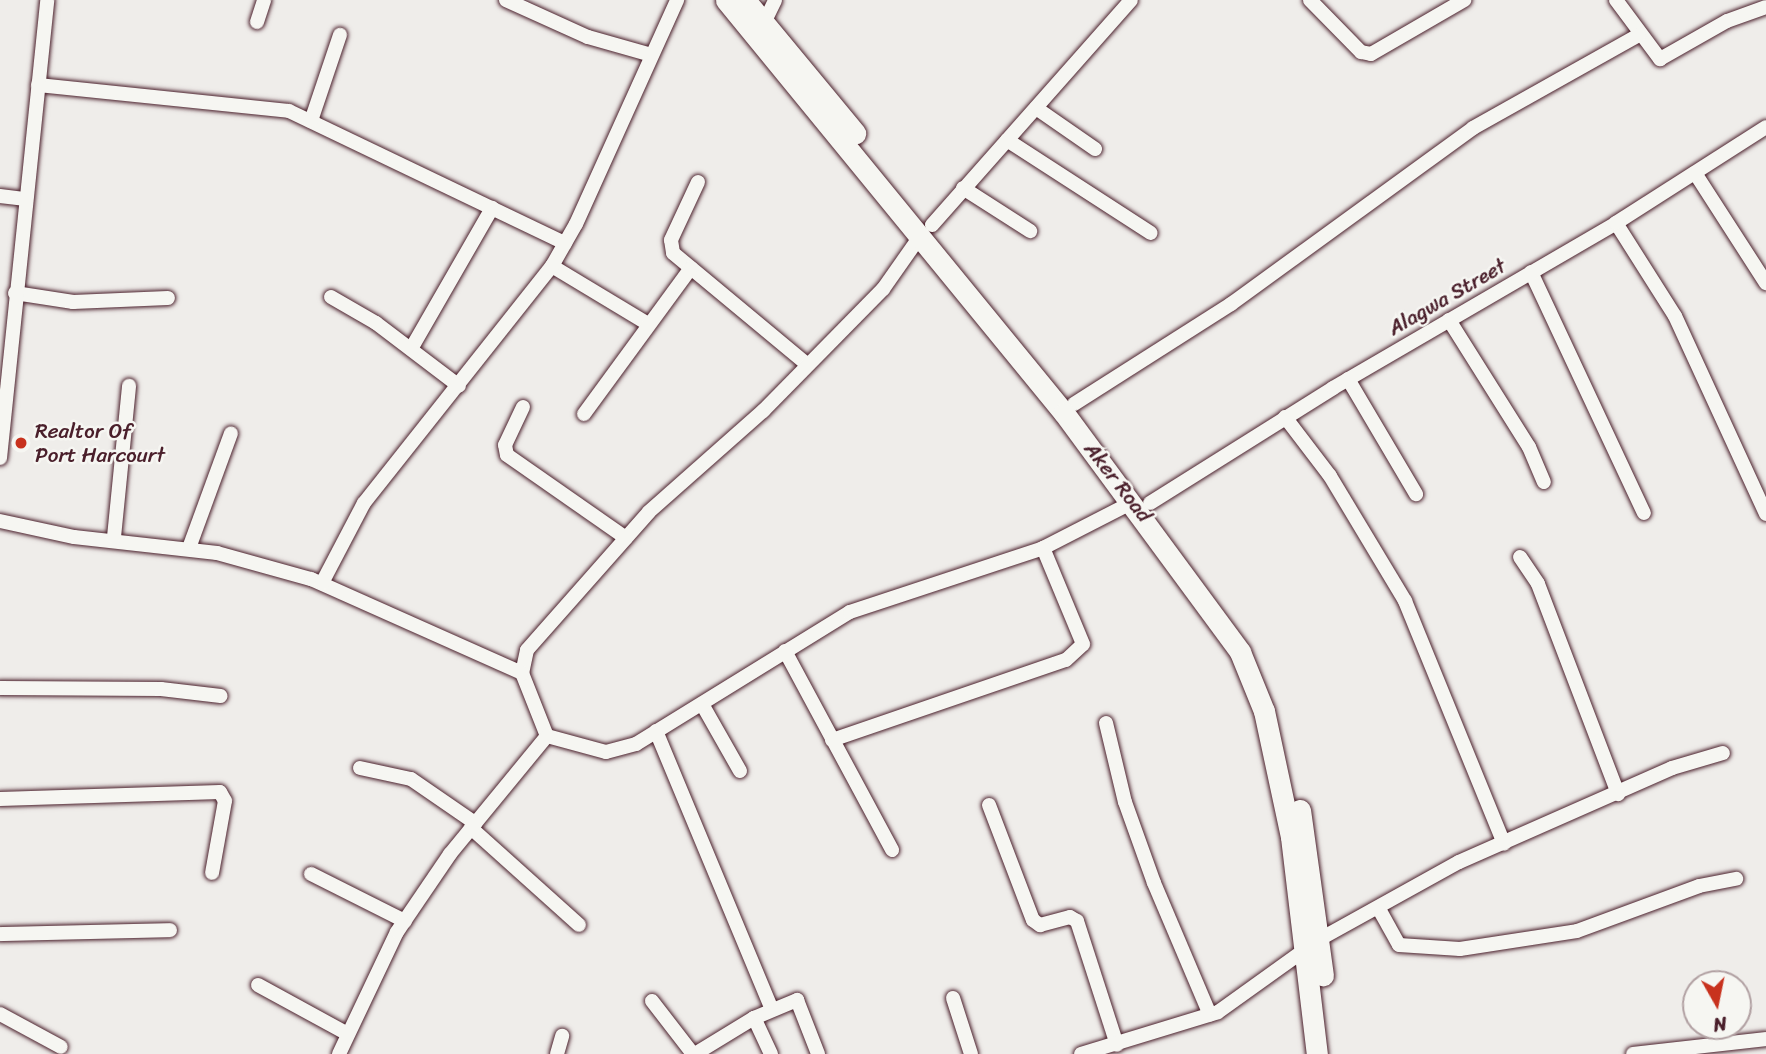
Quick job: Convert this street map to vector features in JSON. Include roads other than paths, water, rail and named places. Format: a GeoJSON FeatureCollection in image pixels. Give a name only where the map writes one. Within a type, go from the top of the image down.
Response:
{"type":"FeatureCollection","features":[{"type":"Feature","properties":{"kind":"street"},"geometry":{"type":"LineString","coordinates":[[0,458],[3,382],[47,0]]}},
{"type":"Feature","properties":{"kind":"street"},"geometry":{"type":"LineString","coordinates":[[257,22],[264,0]]}},
{"type":"Feature","properties":{"kind":"street"},"geometry":{"type":"LineString","coordinates":[[506,0],[588,37],[651,55]]}},
{"type":"Feature","properties":{"kind":"street"},"geometry":{"type":"LineString","coordinates":[[322,583],[364,503],[552,266],[677,0]]}},
{"type":"Feature","properties":{"kind":"street","name":"Aker Road"},"geometry":{"type":"LineString","coordinates":[[726,0],[1074,404],[1226,629],[1252,678],[1291,837],[1313,944],[1331,1054]]}},
{"type":"Feature","properties":{"kind":"street","name":"Aker Road"},"geometry":{"type":"LineString","coordinates":[[746,0],[1142,502]]}},
{"type":"Feature","properties":{"kind":"street"},"geometry":{"type":"LineString","coordinates":[[764,23],[775,0]]}},
{"type":"Feature","properties":{"kind":"street"},"geometry":{"type":"LineString","coordinates":[[339,1054],[405,921],[473,825],[547,736],[522,673],[527,650],[626,538],[808,365],[883,289],[926,230],[1130,0]]}},
{"type":"Feature","properties":{"kind":"street"},"geometry":{"type":"LineString","coordinates":[[1310,0],[1361,52],[1371,54],[1464,0]]}},
{"type":"Feature","properties":{"kind":"street"},"geometry":{"type":"LineString","coordinates":[[1616,0],[1639,35],[1660,59],[1727,21],[1766,8]]}},
{"type":"Feature","properties":{"kind":"street"},"geometry":{"type":"LineString","coordinates":[[311,121],[340,35]]}},
{"type":"Feature","properties":{"kind":"street"},"geometry":{"type":"LineString","coordinates":[[1074,404],[1231,304],[1473,128],[1639,35]]}},
{"type":"Feature","properties":{"kind":"street"},"geometry":{"type":"LineString","coordinates":[[38,85],[193,103],[254,104],[311,121],[565,243]]}},
{"type":"Feature","properties":{"kind":"street"},"geometry":{"type":"LineString","coordinates":[[1036,108],[1095,149]]}},
{"type":"Feature","properties":{"kind":"street","name":"Alagwa Street"},"geometry":{"type":"LineString","coordinates":[[547,736],[606,752],[656,732],[850,612],[1043,548],[1142,502],[1616,223],[1766,127]]}},
{"type":"Feature","properties":{"kind":"street"},"geometry":{"type":"LineString","coordinates":[[1007,140],[1151,233]]}},
{"type":"Feature","properties":{"kind":"street"},"geometry":{"type":"LineString","coordinates":[[1695,173],[1766,283]]}},
{"type":"Feature","properties":{"kind":"street"},"geometry":{"type":"LineString","coordinates":[[698,182],[670,245],[691,268],[808,365]]}},
{"type":"Feature","properties":{"kind":"street"},"geometry":{"type":"LineString","coordinates":[[963,188],[1030,231]]}},
{"type":"Feature","properties":{"kind":"street"},"geometry":{"type":"LineString","coordinates":[[0,196],[24,199]]}},
{"type":"Feature","properties":{"kind":"street"},"geometry":{"type":"LineString","coordinates":[[411,349],[492,208]]}},
{"type":"Feature","properties":{"kind":"street"},"geometry":{"type":"LineString","coordinates":[[1616,223],[1675,316],[1766,514]]}},
{"type":"Feature","properties":{"kind":"street"},"geometry":{"type":"LineString","coordinates":[[552,266],[648,324]]}},
{"type":"Feature","properties":{"kind":"street"},"geometry":{"type":"LineString","coordinates":[[584,414],[691,268]]}},
{"type":"Feature","properties":{"kind":"street"},"geometry":{"type":"LineString","coordinates":[[1531,272],[1644,513]]}},
{"type":"Feature","properties":{"kind":"street"},"geometry":{"type":"LineString","coordinates":[[15,293],[73,302],[168,299]]}},
{"type":"Feature","properties":{"kind":"street"},"geometry":{"type":"LineString","coordinates":[[331,297],[411,349],[459,386]]}},
{"type":"Feature","properties":{"kind":"street"},"geometry":{"type":"LineString","coordinates":[[1449,320],[1529,447],[1544,482]]}},
{"type":"Feature","properties":{"kind":"street"},"geometry":{"type":"LineString","coordinates":[[1348,379],[1416,494]]}},
{"type":"Feature","properties":{"kind":"street"},"geometry":{"type":"LineString","coordinates":[[114,537],[130,386]]}},
{"type":"Feature","properties":{"kind":"street"},"geometry":{"type":"LineString","coordinates":[[523,407],[505,445],[507,455],[626,538]]}},
{"type":"Feature","properties":{"kind":"street"},"geometry":{"type":"LineString","coordinates":[[1285,417],[1344,498],[1405,601],[1504,844]]}},
{"type":"Feature","properties":{"kind":"street"},"geometry":{"type":"LineString","coordinates":[[189,548],[230,433]]}},
{"type":"Feature","properties":{"kind":"street"},"geometry":{"type":"LineString","coordinates":[[1749,475],[1766,475]]}},
{"type":"Feature","properties":{"kind":"street"},"geometry":{"type":"LineString","coordinates":[[0,521],[75,537],[114,537],[189,548],[322,583],[522,673]]}},
{"type":"Feature","properties":{"kind":"street"},"geometry":{"type":"LineString","coordinates":[[832,740],[1066,660],[1083,644],[1043,548]]}},
{"type":"Feature","properties":{"kind":"street"},"geometry":{"type":"LineString","coordinates":[[1520,557],[1546,605],[1618,794]]}},
{"type":"Feature","properties":{"kind":"street"},"geometry":{"type":"LineString","coordinates":[[785,651],[892,850]]}},
{"type":"Feature","properties":{"kind":"street"},"geometry":{"type":"LineString","coordinates":[[0,688],[148,688],[221,696]]}},
{"type":"Feature","properties":{"kind":"street"},"geometry":{"type":"LineString","coordinates":[[702,704],[740,771]]}},
{"type":"Feature","properties":{"kind":"street"},"geometry":{"type":"LineString","coordinates":[[1106,723],[1125,802],[1154,883],[1210,1015]]}},
{"type":"Feature","properties":{"kind":"street"},"geometry":{"type":"LineString","coordinates":[[656,732],[772,1009]]}},
{"type":"Feature","properties":{"kind":"street"},"geometry":{"type":"LineString","coordinates":[[1081,1054],[1210,1015],[1313,944],[1459,862],[1672,768],[1723,753]]}},
{"type":"Feature","properties":{"kind":"street"},"geometry":{"type":"LineString","coordinates":[[360,768],[411,779],[473,825],[579,925]]}},
{"type":"Feature","properties":{"kind":"street"},"geometry":{"type":"LineString","coordinates":[[0,799],[220,792],[225,801],[212,873]]}},
{"type":"Feature","properties":{"kind":"street"},"geometry":{"type":"LineString","coordinates":[[989,805],[1033,920],[1040,925],[1070,917],[1077,921],[1118,1045]]}},
{"type":"Feature","properties":{"kind":"street"},"geometry":{"type":"LineString","coordinates":[[311,874],[405,921]]}},
{"type":"Feature","properties":{"kind":"street"},"geometry":{"type":"LineString","coordinates":[[1379,909],[1399,944],[1460,949],[1577,931],[1699,886],[1736,879]]}},
{"type":"Feature","properties":{"kind":"street"},"geometry":{"type":"LineString","coordinates":[[0,934],[170,930]]}},
{"type":"Feature","properties":{"kind":"street","name":"Aker Road"},"geometry":{"type":"LineString","coordinates":[[1313,944],[1317,1054]]}},
{"type":"Feature","properties":{"kind":"street"},"geometry":{"type":"LineString","coordinates":[[258,985],[348,1034]]}},
{"type":"Feature","properties":{"kind":"street"},"geometry":{"type":"LineString","coordinates":[[953,998],[971,1054]]}},
{"type":"Feature","properties":{"kind":"street"},"geometry":{"type":"LineString","coordinates":[[652,1001],[694,1054],[754,1018],[796,1000],[801,1003],[818,1054]]}},
{"type":"Feature","properties":{"kind":"street"},"geometry":{"type":"LineString","coordinates":[[0,1014],[61,1047]]}},
{"type":"Feature","properties":{"kind":"street"},"geometry":{"type":"LineString","coordinates":[[754,1018],[771,1054]]}},
{"type":"Feature","properties":{"kind":"street"},"geometry":{"type":"LineString","coordinates":[[556,1054],[562,1036]]}},
{"type":"Feature","properties":{"kind":"street"},"geometry":{"type":"LineString","coordinates":[[1633,1054],[1766,1039]]}},
{"type":"Feature","properties":{"kind":"place","name":"Realtor Of Port Harcourt"},"geometry":{"type":"Point","coordinates":[21,443]}}]}
